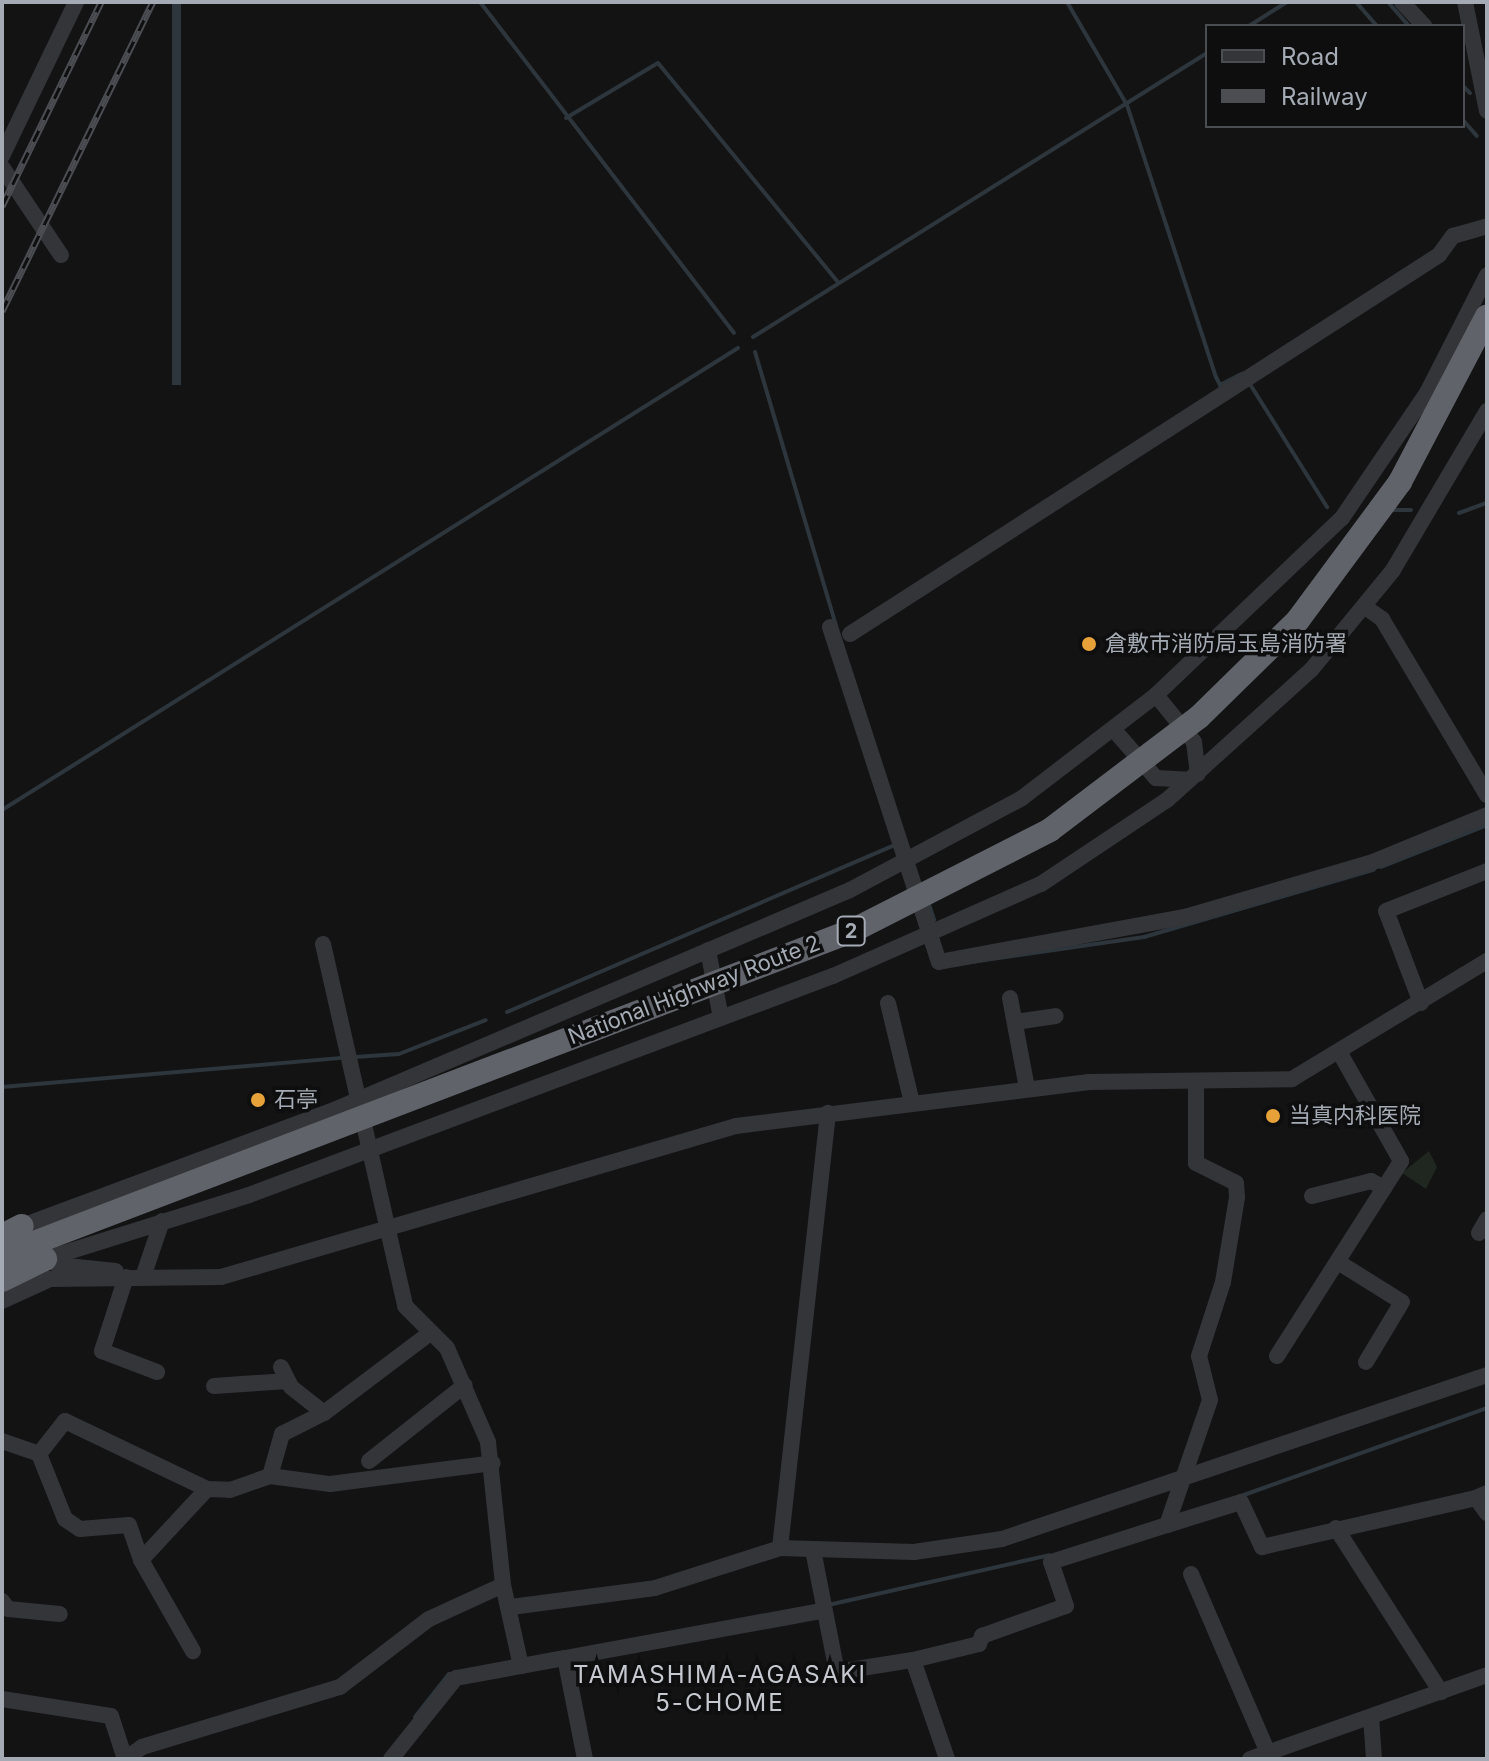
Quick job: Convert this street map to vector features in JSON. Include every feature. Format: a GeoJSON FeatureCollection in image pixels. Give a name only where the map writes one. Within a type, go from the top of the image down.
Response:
{"type":"FeatureCollection","features":[{"type":"Feature","properties":{"kind":"highway","name":"National Highway Route 2"},"geometry":{"type":"LineString","coordinates":[[2,1255],[854,930],[1050,830],[1199,717],[1298,620],[1400,482],[1487,316]]}},
{"type":"Feature","properties":{"kind":"highway"},"geometry":{"type":"LineString","coordinates":[[2,1280],[45,1259]]}},
{"type":"Feature","properties":{"kind":"street"},"geometry":{"type":"LineString","coordinates":[[2,156],[76,2]]}},
{"type":"Feature","properties":{"kind":"street"},"geometry":{"type":"LineString","coordinates":[[1402,2],[1422,24]]}},
{"type":"Feature","properties":{"kind":"street"},"geometry":{"type":"LineString","coordinates":[[1465,2],[1470,61],[1487,111]]}},
{"type":"Feature","properties":{"kind":"street"},"geometry":{"type":"LineString","coordinates":[[2,167],[57,249]]}},
{"type":"Feature","properties":{"kind":"street"},"geometry":{"type":"LineString","coordinates":[[850,634],[1439,255],[1453,236],[1487,226]]}},
{"type":"Feature","properties":{"kind":"street"},"geometry":{"type":"LineString","coordinates":[[134,1277],[45,1259],[9,1228],[359,1097],[708,950],[902,851],[1022,798],[1114,730],[1307,557],[1358,498],[1427,393],[1487,275]]}},
{"type":"Feature","properties":{"kind":"street"},"geometry":{"type":"LineString","coordinates":[[45,1259],[370,1148],[721,1018],[933,937],[1041,884],[1194,777],[1284,696],[1365,607],[1435,509],[1486,415]]}},
{"type":"Feature","properties":{"kind":"street"},"geometry":{"type":"LineString","coordinates":[[1365,607],[1382,619],[1487,795]]}},
{"type":"Feature","properties":{"kind":"street"},"geometry":{"type":"LineString","coordinates":[[830,627],[939,962],[1093,939],[1373,862],[1487,815]]}},
{"type":"Feature","properties":{"kind":"street"},"geometry":{"type":"LineString","coordinates":[[1156,695],[1194,742],[1194,777]]}},
{"type":"Feature","properties":{"kind":"street"},"geometry":{"type":"LineString","coordinates":[[1114,730],[1156,778],[1194,777]]}},
{"type":"Feature","properties":{"kind":"street"},"geometry":{"type":"LineString","coordinates":[[1421,1003],[1386,911],[1487,871]]}},
{"type":"Feature","properties":{"kind":"street"},"geometry":{"type":"LineString","coordinates":[[323,944],[405,1306],[447,1348],[465,1385],[493,1463],[503,1585],[511,1607],[520,1661]]}},
{"type":"Feature","properties":{"kind":"street"},"geometry":{"type":"LineString","coordinates":[[708,950],[721,1018]]}},
{"type":"Feature","properties":{"kind":"street"},"geometry":{"type":"LineString","coordinates":[[2,1301],[50,1279],[221,1277],[681,1139],[828,1113],[1027,1088],[1292,1079],[1341,1055],[1487,961]]}},
{"type":"Feature","properties":{"kind":"street"},"geometry":{"type":"LineString","coordinates":[[1010,998],[1027,1088]]}},
{"type":"Feature","properties":{"kind":"street"},"geometry":{"type":"LineString","coordinates":[[888,1003],[912,1103]]}},
{"type":"Feature","properties":{"kind":"street"},"geometry":{"type":"LineString","coordinates":[[1015,1022],[1056,1016]]}},
{"type":"Feature","properties":{"kind":"street"},"geometry":{"type":"LineString","coordinates":[[1277,1356],[1401,1161],[1341,1055]]}},
{"type":"Feature","properties":{"kind":"street"},"geometry":{"type":"LineString","coordinates":[[1167,1522],[1210,1400],[1199,1356],[1223,1282],[1237,1197],[1236,1183],[1196,1163],[1196,1081]]}},
{"type":"Feature","properties":{"kind":"street"},"geometry":{"type":"LineString","coordinates":[[780,1548],[828,1113]]}},
{"type":"Feature","properties":{"kind":"street"},"geometry":{"type":"LineString","coordinates":[[1312,1196],[1371,1181],[1384,1188]]}},
{"type":"Feature","properties":{"kind":"street"},"geometry":{"type":"LineString","coordinates":[[157,1372],[102,1351],[162,1221]]}},
{"type":"Feature","properties":{"kind":"street"},"geometry":{"type":"LineString","coordinates":[[1338,1262],[1402,1302],[1366,1362]]}},
{"type":"Feature","properties":{"kind":"street"},"geometry":{"type":"LineString","coordinates":[[270,1476],[282,1434],[324,1413],[430,1333]]}},
{"type":"Feature","properties":{"kind":"street"},"geometry":{"type":"LineString","coordinates":[[214,1386],[285,1374],[324,1413]]}},
{"type":"Feature","properties":{"kind":"street"},"geometry":{"type":"LineString","coordinates":[[511,1607],[655,1588],[780,1548],[974,1546],[1487,1375]]}},
{"type":"Feature","properties":{"kind":"street"},"geometry":{"type":"LineString","coordinates":[[369,1461],[465,1385]]}},
{"type":"Feature","properties":{"kind":"street"},"geometry":{"type":"LineString","coordinates":[[39,1454],[65,1421],[207,1489],[230,1490],[270,1476],[330,1484],[493,1463]]}},
{"type":"Feature","properties":{"kind":"street"},"geometry":{"type":"LineString","coordinates":[[2,1441],[39,1454],[65,1519],[80,1529],[129,1525],[141,1560],[193,1651]]}},
{"type":"Feature","properties":{"kind":"street"},"geometry":{"type":"LineString","coordinates":[[141,1560],[207,1489]]}},
{"type":"Feature","properties":{"kind":"street"},"geometry":{"type":"LineString","coordinates":[[813,1550],[822,1611],[837,1672],[913,1660],[979,1644],[982,1636],[1066,1606],[1051,1562],[1167,1522],[1241,1502],[1262,1547],[1482,1495],[1487,1513]]}},
{"type":"Feature","properties":{"kind":"street"},"geometry":{"type":"LineString","coordinates":[[1336,1528],[1441,1692]]}},
{"type":"Feature","properties":{"kind":"street"},"geometry":{"type":"LineString","coordinates":[[1191,1574],[1268,1753]]}},
{"type":"Feature","properties":{"kind":"street"},"geometry":{"type":"LineString","coordinates":[[2,1699],[111,1716],[125,1759],[340,1687],[429,1619],[503,1585]]}},
{"type":"Feature","properties":{"kind":"street"},"geometry":{"type":"LineString","coordinates":[[2,1601],[8,1609],[60,1614]]}},
{"type":"Feature","properties":{"kind":"street"},"geometry":{"type":"LineString","coordinates":[[391,1759],[447,1683],[520,1661],[565,1658],[822,1611]]}},
{"type":"Feature","properties":{"kind":"street"},"geometry":{"type":"LineString","coordinates":[[565,1658],[585,1759]]}},
{"type":"Feature","properties":{"kind":"street"},"geometry":{"type":"LineString","coordinates":[[913,1660],[947,1759]]}},
{"type":"Feature","properties":{"kind":"street"},"geometry":{"type":"LineString","coordinates":[[1250,1759],[1487,1675]]}},
{"type":"Feature","properties":{"kind":"street"},"geometry":{"type":"LineString","coordinates":[[1371,1717],[1374,1759]]}},
{"type":"Feature","properties":{"kind":"shaded area"},"geometry":{"type":"Polygon","coordinates":[[[172,2],[181,2],[181,385],[172,385],[172,2]]]}},
{"type":"Feature","properties":{"kind":"shaded area"},"geometry":{"type":"Polygon","coordinates":[[[1429,1151],[1437,1167],[1426,1189],[1402,1173],[1429,1151]]]}},
{"type":"Feature","properties":{"kind":"waterway"},"geometry":{"type":"LineString","coordinates":[[480,2],[734,333]]}},
{"type":"Feature","properties":{"kind":"waterway"},"geometry":{"type":"LineString","coordinates":[[1067,2],[1127,105],[1216,377],[1220,385],[1242,374]]}},
{"type":"Feature","properties":{"kind":"waterway"},"geometry":{"type":"LineString","coordinates":[[1252,24],[1287,2]]}},
{"type":"Feature","properties":{"kind":"waterway"},"geometry":{"type":"LineString","coordinates":[[1356,2],[1375,24]]}},
{"type":"Feature","properties":{"kind":"waterway"},"geometry":{"type":"LineString","coordinates":[[1388,2],[1407,24]]}},
{"type":"Feature","properties":{"kind":"waterway"},"geometry":{"type":"LineString","coordinates":[[753,337],[1205,54]]}},
{"type":"Feature","properties":{"kind":"waterway"},"geometry":{"type":"LineString","coordinates":[[566,118],[658,63],[838,282]]}},
{"type":"Feature","properties":{"kind":"waterway"},"geometry":{"type":"LineString","coordinates":[[1465,88],[1470,93]]}},
{"type":"Feature","properties":{"kind":"waterway"},"geometry":{"type":"LineString","coordinates":[[1465,122],[1477,136]]}},
{"type":"Feature","properties":{"kind":"waterway"},"geometry":{"type":"LineString","coordinates":[[2,810],[738,348]]}},
{"type":"Feature","properties":{"kind":"waterway"},"geometry":{"type":"LineString","coordinates":[[755,352],[836,625]]}},
{"type":"Feature","properties":{"kind":"waterway"},"geometry":{"type":"LineString","coordinates":[[1248,381],[1327,507]]}},
{"type":"Feature","properties":{"kind":"waterway"},"geometry":{"type":"LineString","coordinates":[[1459,513],[1487,503]]}},
{"type":"Feature","properties":{"kind":"waterway"},"geometry":{"type":"LineString","coordinates":[[1391,510],[1411,510]]}},
{"type":"Feature","properties":{"kind":"waterway"},"geometry":{"type":"LineString","coordinates":[[1381,867],[1487,825]]}},
{"type":"Feature","properties":{"kind":"waterway"},"geometry":{"type":"LineString","coordinates":[[507,1012],[897,844]]}},
{"type":"Feature","properties":{"kind":"waterway"},"geometry":{"type":"LineString","coordinates":[[950,965],[1144,937],[1373,870]]}},
{"type":"Feature","properties":{"kind":"waterway"},"geometry":{"type":"LineString","coordinates":[[928,901],[934,920]]}},
{"type":"Feature","properties":{"kind":"waterway"},"geometry":{"type":"LineString","coordinates":[[355,1057],[399,1054],[486,1020]]}},
{"type":"Feature","properties":{"kind":"waterway"},"geometry":{"type":"LineString","coordinates":[[2,1087],[342,1058]]}},
{"type":"Feature","properties":{"kind":"waterway"},"geometry":{"type":"LineString","coordinates":[[1241,1496],[1487,1408]]}},
{"type":"Feature","properties":{"kind":"waterway"},"geometry":{"type":"LineString","coordinates":[[828,1605],[1049,1555]]}},
{"type":"Feature","properties":{"kind":"waterway"},"geometry":{"type":"LineString","coordinates":[[415,1717],[449,1674]]}},
{"type":"Feature","properties":{"kind":"railway"},"geometry":{"type":"LineString","coordinates":[[2,206],[101,2]]}},
{"type":"Feature","properties":{"kind":"railway"},"geometry":{"type":"LineString","coordinates":[[2,311],[153,2]]}},
{"type":"Feature","properties":{"kind":"place","name":"倉敷市消防局玉島消防署"},"geometry":{"type":"Point","coordinates":[1089,644]}},
{"type":"Feature","properties":{"kind":"place","name":"石亭"},"geometry":{"type":"Point","coordinates":[258,1100]}},
{"type":"Feature","properties":{"kind":"place","name":"当真内科医院"},"geometry":{"type":"Point","coordinates":[1273,1116]}},
{"type":"Feature","properties":{"kind":"district","name":"TAMASHIMA-AGASAKI 5-CHOME"},"geometry":{"type":"Point","coordinates":[720,1689]}}]}
